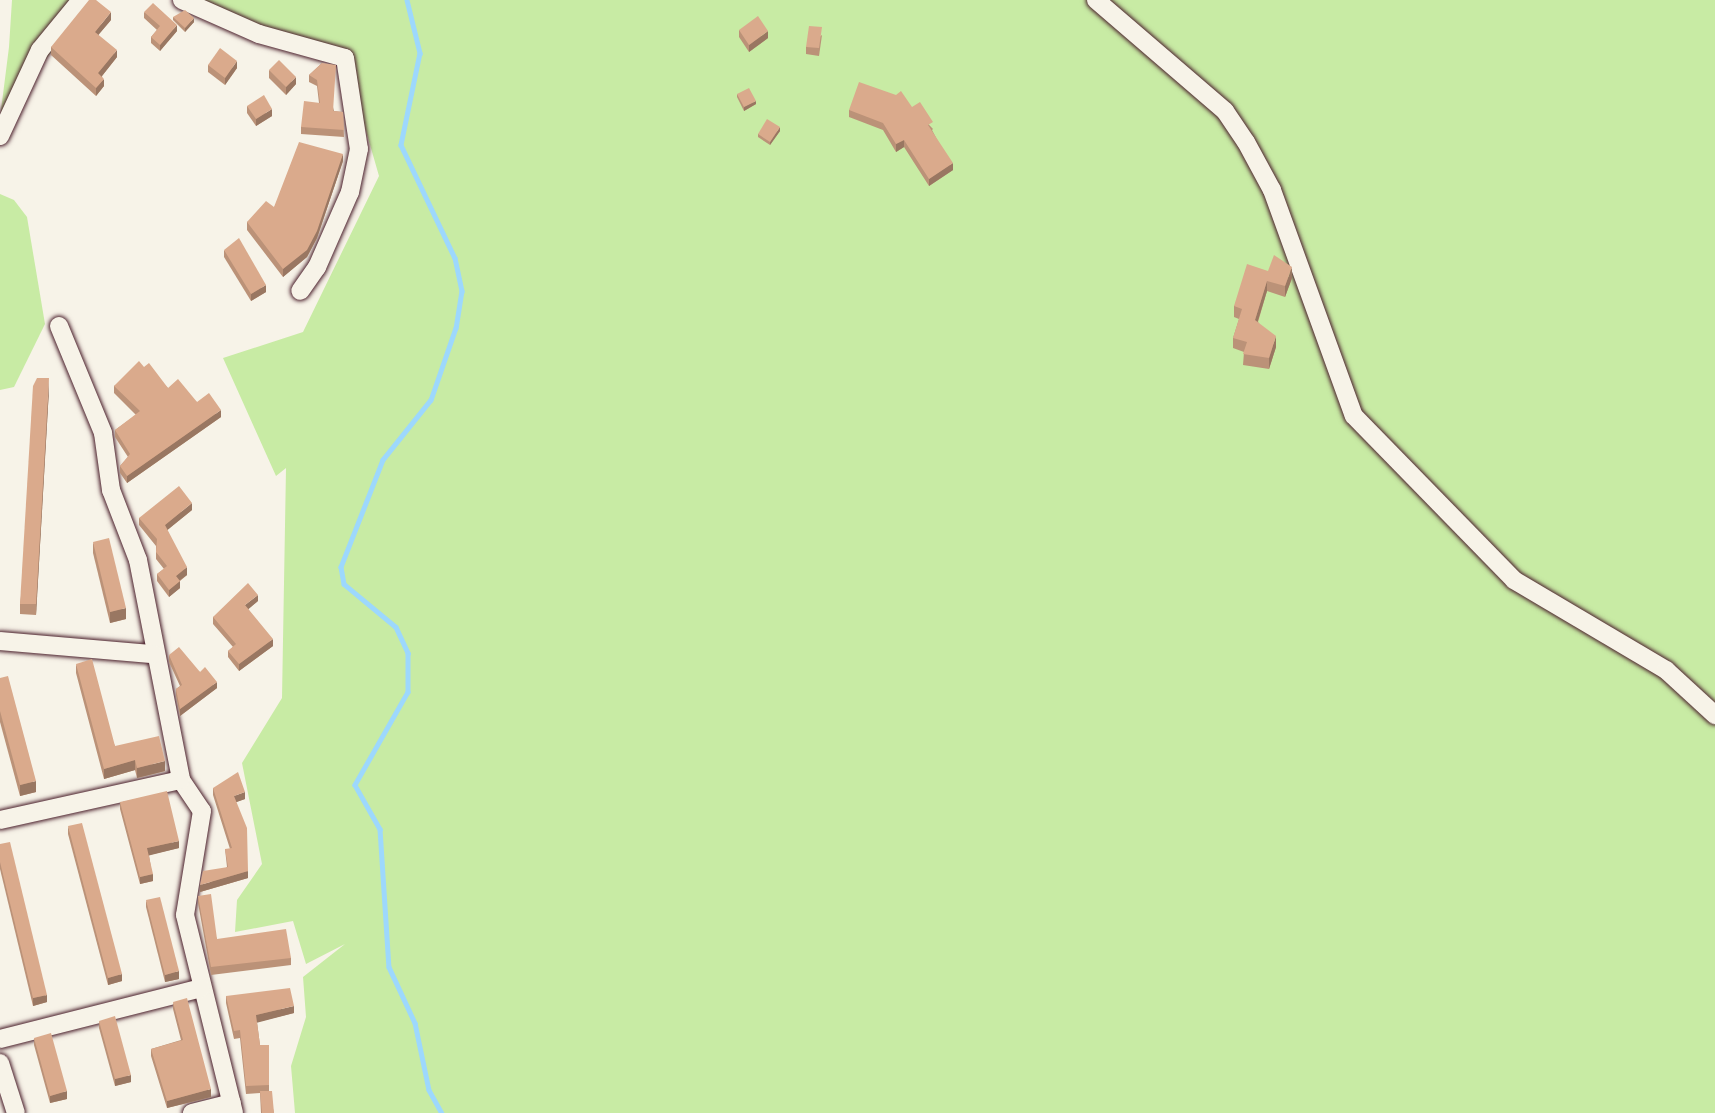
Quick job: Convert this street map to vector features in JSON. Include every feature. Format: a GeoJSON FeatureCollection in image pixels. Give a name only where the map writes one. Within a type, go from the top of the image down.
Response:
{"type":"FeatureCollection","features":[{"type":"Feature","properties":{"kind":"street"},"geometry":{"type":"LineString","coordinates":[[0,136],[40,50],[82,0]]}},
{"type":"Feature","properties":{"kind":"street"},"geometry":{"type":"LineString","coordinates":[[182,0],[259,34],[345,58],[359,149],[350,192],[317,267],[300,291]]}},
{"type":"Feature","properties":{"kind":"street"},"geometry":{"type":"LineString","coordinates":[[1097,0],[1218,104],[1247,142],[1272,190],[1354,415],[1514,580],[1666,670],[1715,715]]}},
{"type":"Feature","properties":{"kind":"street"},"geometry":{"type":"LineString","coordinates":[[59,326],[103,433],[111,491],[138,560],[153,654],[181,780],[202,811],[204,827],[185,915],[233,1108],[192,1113]]}},
{"type":"Feature","properties":{"kind":"street"},"geometry":{"type":"LineString","coordinates":[[0,641],[153,654]]}},
{"type":"Feature","properties":{"kind":"street"},"geometry":{"type":"LineString","coordinates":[[0,820],[181,780]]}},
{"type":"Feature","properties":{"kind":"street"},"geometry":{"type":"LineString","coordinates":[[0,1039],[201,988]]}},
{"type":"Feature","properties":{"kind":"street"},"geometry":{"type":"LineString","coordinates":[[0,1063],[16,1113]]}},
{"type":"Feature","properties":{"kind":"green space"},"geometry":{"type":"Polygon","coordinates":[[[12,0],[92,0],[0,118],[9,47],[12,0]]]}},
{"type":"Feature","properties":{"kind":"green space"},"geometry":{"type":"Polygon","coordinates":[[[176,0],[1715,0],[1715,1113],[295,1113],[291,1066],[306,1017],[303,977],[345,944],[306,964],[293,921],[235,932],[237,900],[262,864],[242,763],[282,698],[286,468],[276,476],[223,358],[303,332],[379,176],[345,58],[176,0]]]}},
{"type":"Feature","properties":{"kind":"green space"},"geometry":{"type":"Polygon","coordinates":[[[0,194],[14,200],[27,217],[45,324],[14,387],[0,390],[0,194]]]}},
{"type":"Feature","properties":{"kind":"building"},"geometry":{"type":"Polygon","coordinates":[[[89,0],[96,0],[111,12],[95,32],[117,50],[98,73],[104,79],[96,88],[51,47],[89,0]]]}},
{"type":"Feature","properties":{"kind":"building"},"geometry":{"type":"Polygon","coordinates":[[[153,3],[177,25],[160,45],[151,37],[160,26],[144,12],[153,3]]]}},
{"type":"Feature","properties":{"kind":"building"},"geometry":{"type":"Polygon","coordinates":[[[185,10],[194,18],[185,28],[173,17],[185,10]]]}},
{"type":"Feature","properties":{"kind":"building"},"geometry":{"type":"Polygon","coordinates":[[[758,16],[768,31],[749,45],[739,30],[758,16]]]}},
{"type":"Feature","properties":{"kind":"building"},"geometry":{"type":"Polygon","coordinates":[[[809,26],[822,27],[819,48],[806,47],[809,26]]]}},
{"type":"Feature","properties":{"kind":"building"},"geometry":{"type":"Polygon","coordinates":[[[220,48],[237,61],[225,78],[208,65],[220,48]]]}},
{"type":"Feature","properties":{"kind":"building"},"geometry":{"type":"Polygon","coordinates":[[[279,60],[296,77],[286,87],[269,70],[279,60]]]}},
{"type":"Feature","properties":{"kind":"building"},"geometry":{"type":"Polygon","coordinates":[[[322,63],[336,65],[333,111],[343,112],[344,130],[301,127],[304,101],[320,103],[317,80],[309,75],[322,63]]]}},
{"type":"Feature","properties":{"kind":"building"},"geometry":{"type":"Polygon","coordinates":[[[859,82],[896,95],[901,91],[912,107],[920,102],[933,122],[928,125],[953,163],[929,179],[904,140],[896,144],[883,123],[849,110],[859,82]]]}},
{"type":"Feature","properties":{"kind":"building"},"geometry":{"type":"Polygon","coordinates":[[[749,88],[756,101],[744,107],[737,94],[749,88]]]}},
{"type":"Feature","properties":{"kind":"building"},"geometry":{"type":"Polygon","coordinates":[[[264,95],[272,109],[256,119],[247,106],[264,95]]]}},
{"type":"Feature","properties":{"kind":"building"},"geometry":{"type":"Polygon","coordinates":[[[767,119],[780,127],[770,142],[758,134],[767,119]]]}},
{"type":"Feature","properties":{"kind":"building"},"geometry":{"type":"Polygon","coordinates":[[[299,142],[343,154],[317,231],[307,250],[283,269],[247,222],[266,201],[274,207],[299,142]]]}},
{"type":"Feature","properties":{"kind":"building"},"geometry":{"type":"Polygon","coordinates":[[[239,238],[266,285],[251,294],[224,250],[239,238]]]}},
{"type":"Feature","properties":{"kind":"building"},"geometry":{"type":"Polygon","coordinates":[[[1274,255],[1292,267],[1285,286],[1267,281],[1255,320],[1276,336],[1269,358],[1243,354],[1247,342],[1233,338],[1242,309],[1234,306],[1247,264],[1268,271],[1274,255]]]}},
{"type":"Feature","properties":{"kind":"building"},"geometry":{"type":"Polygon","coordinates":[[[139,361],[144,367],[149,363],[168,388],[178,379],[197,402],[209,393],[221,410],[127,476],[120,466],[130,454],[115,430],[140,411],[114,386],[139,361]]]}},
{"type":"Feature","properties":{"kind":"building"},"geometry":{"type":"Polygon","coordinates":[[[37,378],[49,378],[36,604],[20,604],[33,386],[37,378]]]}},
{"type":"Feature","properties":{"kind":"building"},"geometry":{"type":"Polygon","coordinates":[[[179,486],[192,503],[165,525],[187,567],[176,576],[180,581],[169,590],[157,574],[167,566],[156,552],[157,539],[139,518],[179,486]]]}},
{"type":"Feature","properties":{"kind":"building"},"geometry":{"type":"Polygon","coordinates":[[[109,538],[126,608],[110,612],[93,542],[109,538]]]}},
{"type":"Feature","properties":{"kind":"building"},"geometry":{"type":"Polygon","coordinates":[[[248,583],[258,595],[245,605],[273,639],[239,664],[228,651],[236,644],[213,617],[248,583]]]}},
{"type":"Feature","properties":{"kind":"building"},"geometry":{"type":"Polygon","coordinates":[[[179,647],[200,672],[205,667],[217,682],[180,709],[176,689],[182,685],[169,655],[179,647]]]}},
{"type":"Feature","properties":{"kind":"building"},"geometry":{"type":"Polygon","coordinates":[[[92,659],[115,746],[159,736],[165,761],[137,768],[135,760],[104,769],[76,664],[92,659]]]}},
{"type":"Feature","properties":{"kind":"building"},"geometry":{"type":"Polygon","coordinates":[[[8,676],[36,781],[20,785],[0,711],[0,678],[8,676]]]}},
{"type":"Feature","properties":{"kind":"building"},"geometry":{"type":"Polygon","coordinates":[[[238,772],[245,792],[234,796],[247,828],[248,871],[200,885],[203,871],[228,867],[225,849],[232,848],[213,788],[238,772]]]}},
{"type":"Feature","properties":{"kind":"building"},"geometry":{"type":"Polygon","coordinates":[[[167,791],[179,841],[147,848],[153,874],[140,877],[120,802],[167,791]]]}},
{"type":"Feature","properties":{"kind":"building"},"geometry":{"type":"Polygon","coordinates":[[[82,823],[122,974],[108,978],[68,826],[82,823]]]}},
{"type":"Feature","properties":{"kind":"building"},"geometry":{"type":"Polygon","coordinates":[[[10,842],[47,995],[33,998],[0,862],[0,844],[10,842]]]}},
{"type":"Feature","properties":{"kind":"building"},"geometry":{"type":"Polygon","coordinates":[[[211,894],[217,939],[286,929],[291,958],[211,967],[198,896],[211,894]]]}},
{"type":"Feature","properties":{"kind":"building"},"geometry":{"type":"Polygon","coordinates":[[[160,897],[179,971],[165,975],[146,900],[160,897]]]}},
{"type":"Feature","properties":{"kind":"building"},"geometry":{"type":"Polygon","coordinates":[[[290,988],[294,1006],[256,1015],[260,1045],[269,1045],[269,1085],[246,1086],[240,1030],[234,1031],[226,996],[290,988]]]}},
{"type":"Feature","properties":{"kind":"building"},"geometry":{"type":"Polygon","coordinates":[[[187,998],[211,1089],[167,1101],[151,1049],[183,1040],[173,1002],[187,998]]]}},
{"type":"Feature","properties":{"kind":"building"},"geometry":{"type":"Polygon","coordinates":[[[115,1016],[131,1075],[115,1079],[99,1021],[115,1016]]]}},
{"type":"Feature","properties":{"kind":"building"},"geometry":{"type":"Polygon","coordinates":[[[51,1033],[67,1091],[50,1096],[34,1038],[51,1033]]]}},
{"type":"Feature","properties":{"kind":"building"},"geometry":{"type":"Polygon","coordinates":[[[260,1091],[272,1091],[274,1113],[262,1113],[260,1091]]]}},
{"type":"Feature","properties":{"kind":"waterway"},"geometry":{"type":"LineString","coordinates":[[407,0],[420,53],[401,145],[455,258],[462,291],[456,328],[431,400],[383,460],[341,567],[344,584],[396,627],[408,653],[408,692],[355,785],[380,829],[389,967],[415,1023],[429,1090],[442,1113]]}}]}
